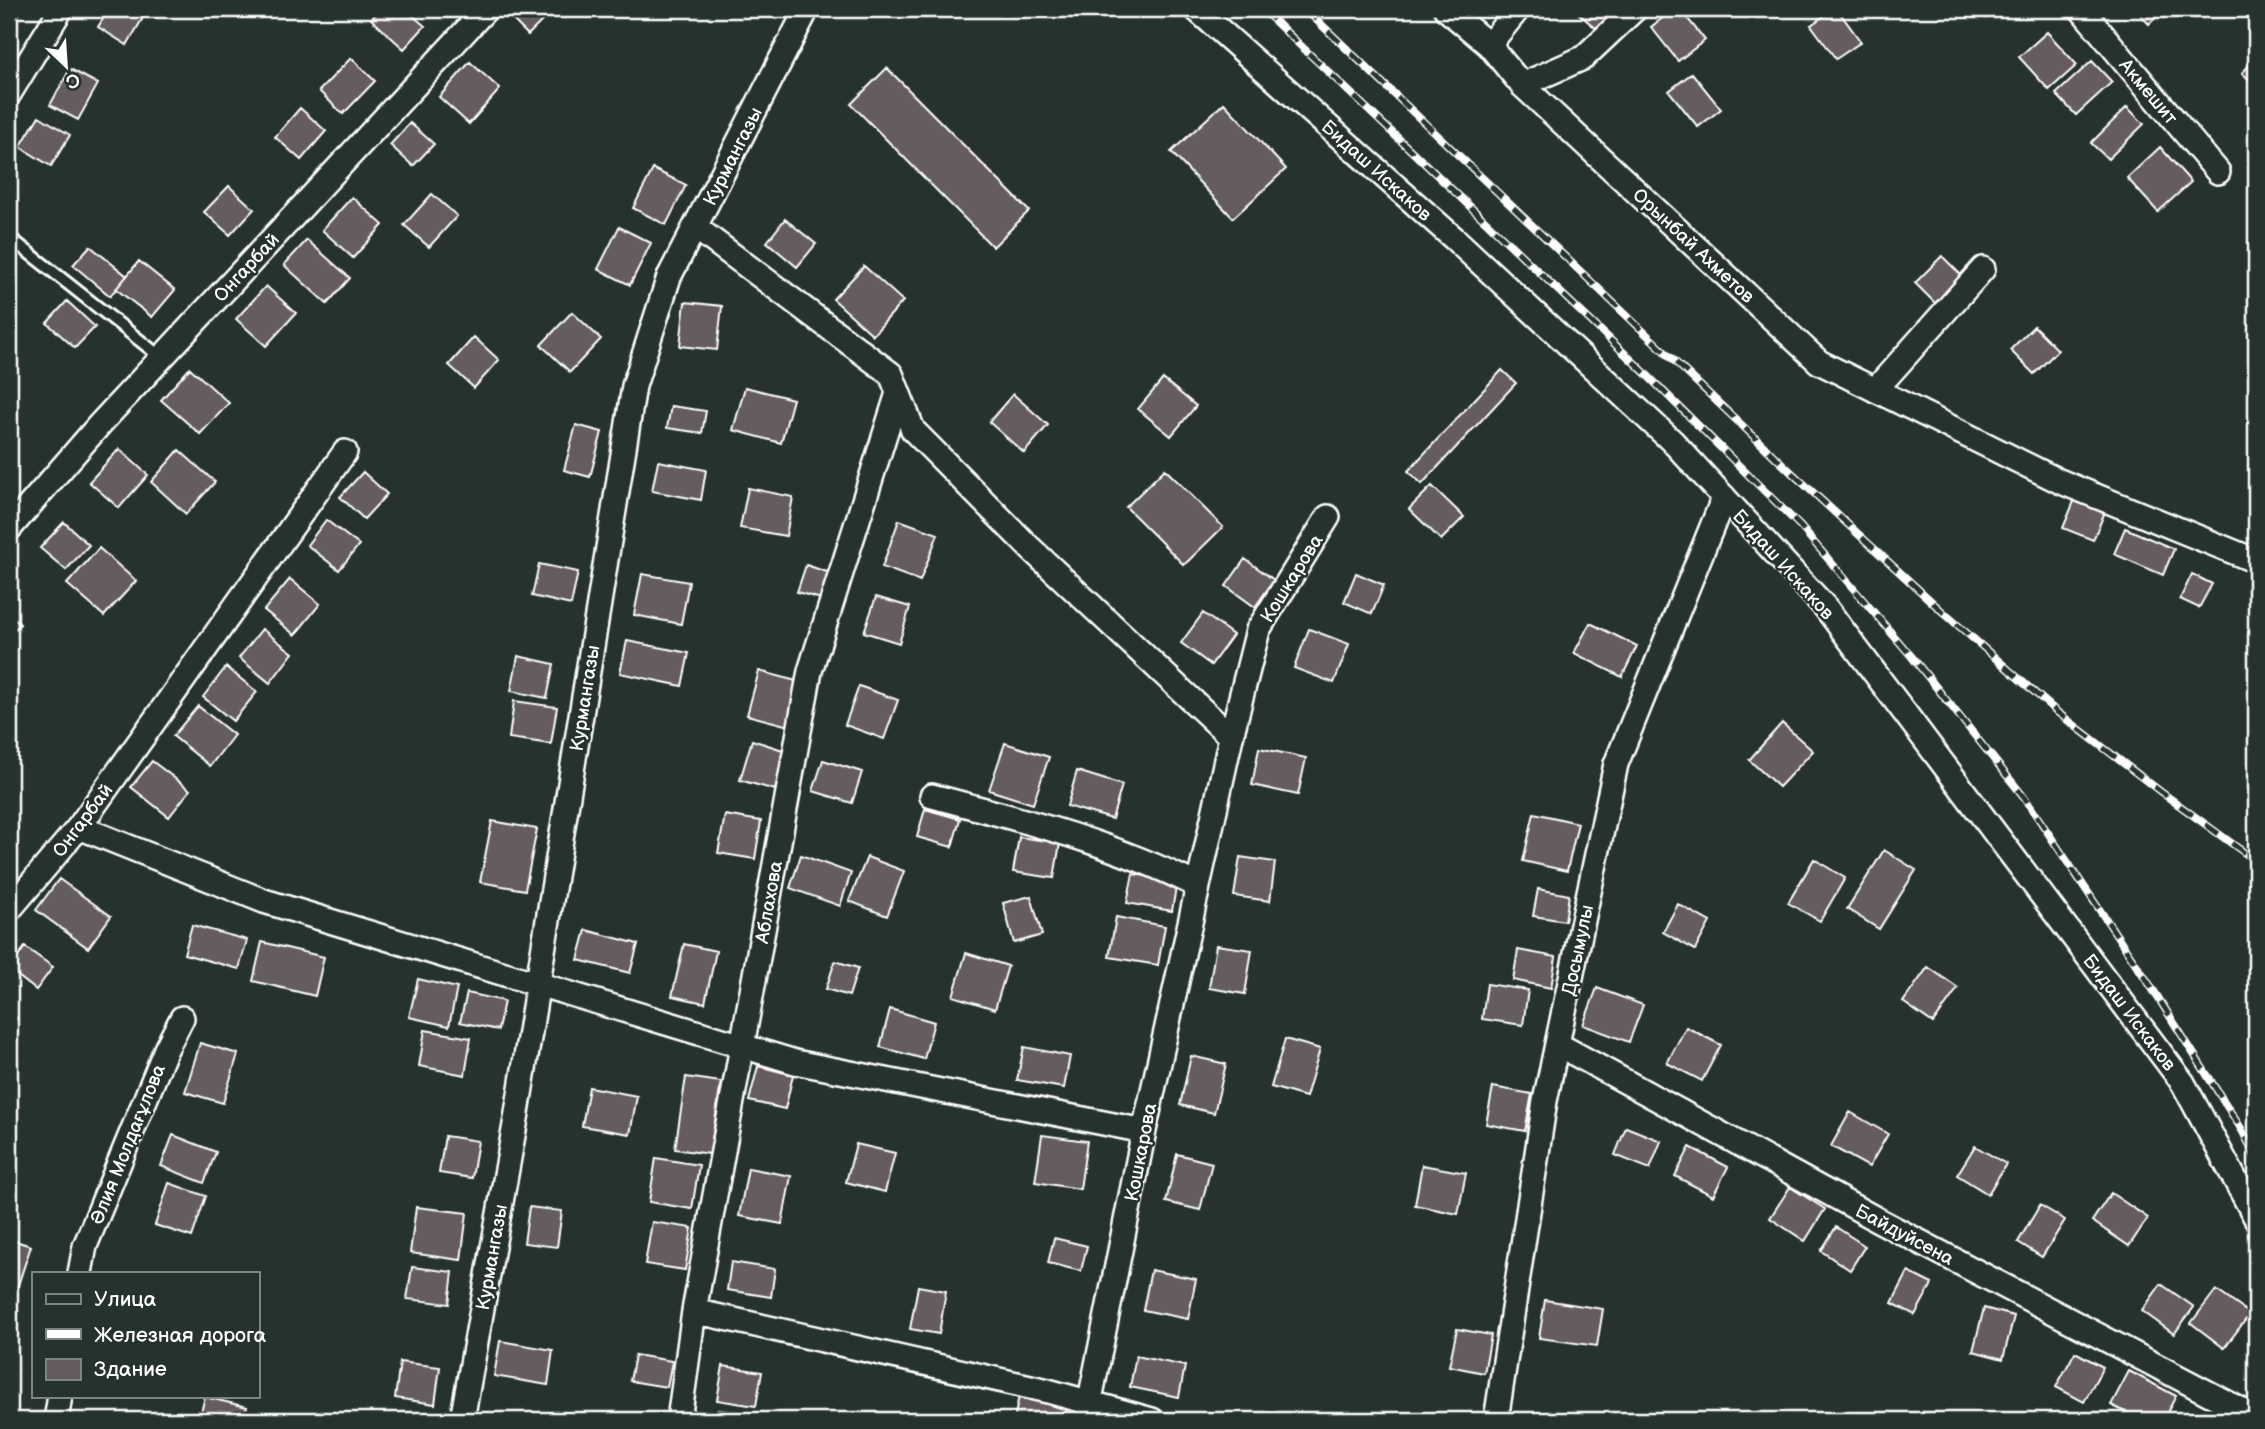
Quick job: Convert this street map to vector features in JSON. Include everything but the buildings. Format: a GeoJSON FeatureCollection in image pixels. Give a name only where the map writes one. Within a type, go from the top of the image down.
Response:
{"type":"FeatureCollection","features":[{"type":"Feature","properties":{"kind":"street"},"geometry":{"type":"LineString","coordinates":[[9,94],[61,9]]}},
{"type":"Feature","properties":{"kind":"street","name":"Онгарбай"},"geometry":{"type":"LineString","coordinates":[[9,528],[100,424],[486,9]]}},
{"type":"Feature","properties":{"kind":"street","name":"Курмангазы"},"geometry":{"type":"LineString","coordinates":[[462,1420],[537,984],[634,386],[669,277],[807,9]]}},
{"type":"Feature","properties":{"kind":"street","name":"Бидаш Искаков"},"geometry":{"type":"LineString","coordinates":[[1196,9],[1457,240],[1673,442],[1826,608],[2175,1072],[2256,1219]]}},
{"type":"Feature","properties":{"kind":"street","name":"Орынбай Ахметов"},"geometry":{"type":"LineString","coordinates":[[1446,9],[1489,45],[1522,85],[1819,362],[2059,481],[2256,561]]}},
{"type":"Feature","properties":{"kind":"street"},"geometry":{"type":"LineString","coordinates":[[1489,45],[1518,9]]}},
{"type":"Feature","properties":{"kind":"street"},"geometry":{"type":"LineString","coordinates":[[1522,85],[1583,58],[1635,9]]}},
{"type":"Feature","properties":{"kind":"street","name":"Акмешит"},"geometry":{"type":"LineString","coordinates":[[2081,9],[2218,172]]}},
{"type":"Feature","properties":{"kind":"street"},"geometry":{"type":"LineString","coordinates":[[695,227],[891,374],[913,430],[1030,548],[1231,737]]}},
{"type":"Feature","properties":{"kind":"street"},"geometry":{"type":"LineString","coordinates":[[1875,390],[1983,269]]}},
{"type":"Feature","properties":{"kind":"street","name":"Аблахова"},"geometry":{"type":"LineString","coordinates":[[679,1420],[694,1311],[810,671],[898,393]]}},
{"type":"Feature","properties":{"kind":"street","name":"Онгарбай"},"geometry":{"type":"LineString","coordinates":[[9,911],[79,827],[345,452]]}},
{"type":"Feature","properties":{"kind":"street","name":"Досымулы"},"geometry":{"type":"LineString","coordinates":[[1496,1420],[1545,1101],[1616,764],[1724,498]]}},
{"type":"Feature","properties":{"kind":"street","name":"Кошкарова"},"geometry":{"type":"LineString","coordinates":[[1088,1412],[1144,1130],[1231,737],[1258,630],[1328,517]]}},
{"type":"Feature","properties":{"kind":"street"},"geometry":{"type":"LineString","coordinates":[[932,796],[1038,823],[1153,863],[1198,886]]}},
{"type":"Feature","properties":{"kind":"street"},"geometry":{"type":"LineString","coordinates":[[79,827],[264,901],[795,1062],[1144,1130]]}},
{"type":"Feature","properties":{"kind":"street","name":"Әлия Молдағұлова"},"geometry":{"type":"LineString","coordinates":[[80,1272],[85,1246],[166,1049],[182,1018]]}},
{"type":"Feature","properties":{"kind":"street","name":"Байдуйсена"},"geometry":{"type":"LineString","coordinates":[[1557,1044],[1878,1220],[2256,1418]]}},
{"type":"Feature","properties":{"kind":"street"},"geometry":{"type":"LineString","coordinates":[[694,1311],[1048,1391],[1088,1412],[1152,1420]]}},
{"type":"Feature","properties":{"kind":"street"},"geometry":{"type":"LineString","coordinates":[[56,1420],[60,1398]]}},
{"type":"Feature","properties":{"kind":"lane"},"geometry":{"type":"LineString","coordinates":[[9,237],[162,358]]}},
{"type":"Feature","properties":{"kind":"railway"},"geometry":{"type":"LineString","coordinates":[[1262,9],[1641,369],[1800,526],[1912,657],[2024,797],[2150,985],[2242,1130],[2256,1158]]}},
{"type":"Feature","properties":{"kind":"railway"},"geometry":{"type":"LineString","coordinates":[[1305,9],[1792,473],[1944,613],[2057,712],[2256,861]]}}]}
